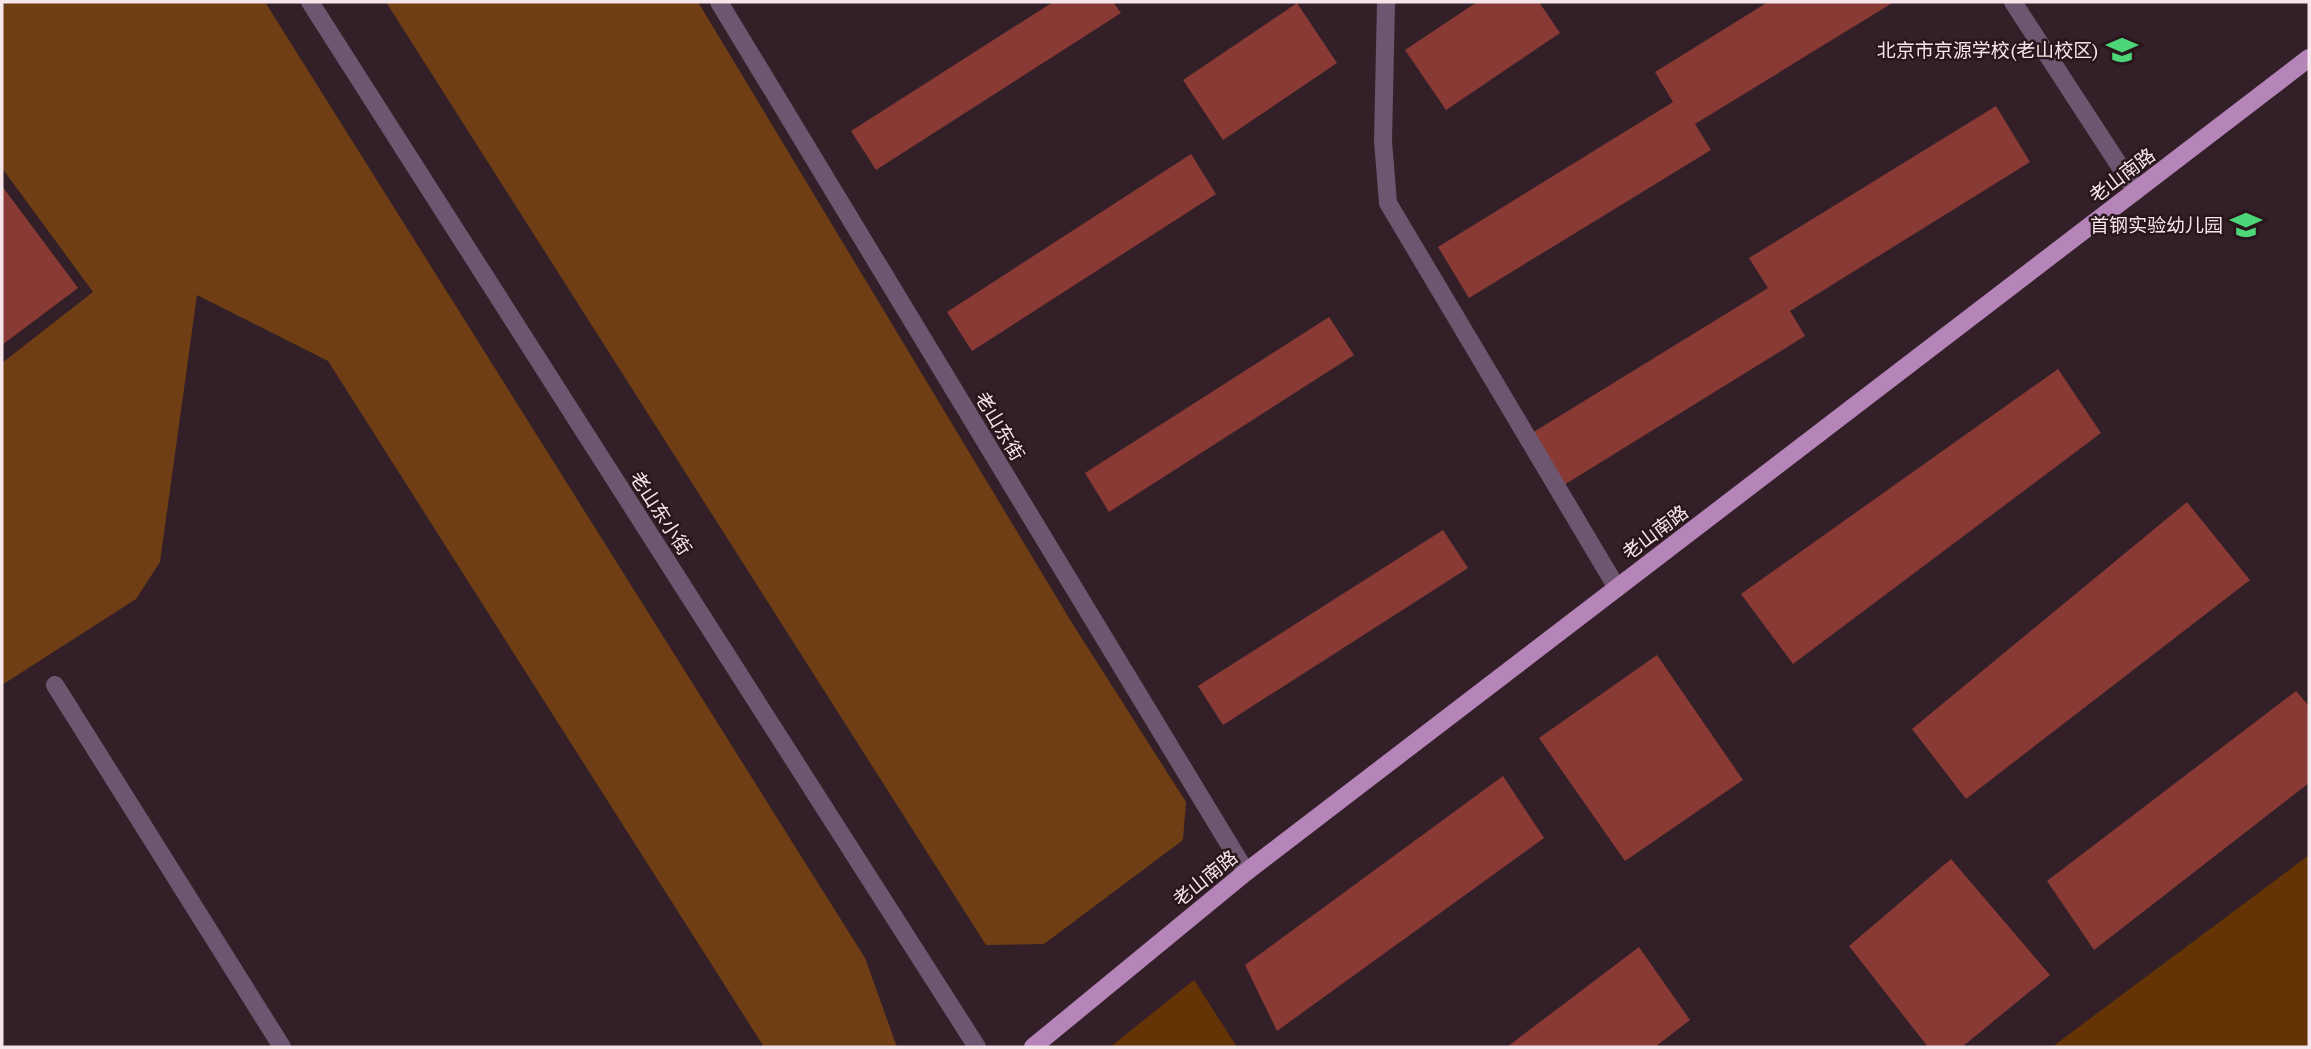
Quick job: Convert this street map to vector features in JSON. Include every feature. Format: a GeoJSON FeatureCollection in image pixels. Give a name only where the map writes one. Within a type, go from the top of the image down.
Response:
{"type":"FeatureCollection","features":[{"type":"Feature","properties":{"kind":"main road","name":"老山南路"},"geometry":{"type":"LineString","coordinates":[[1033,1047],[1246,872],[2309,58]]}},
{"type":"Feature","properties":{"kind":"street","name":"老山东小街"},"geometry":{"type":"LineString","coordinates":[[310,2],[977,1047]]}},
{"type":"Feature","properties":{"kind":"street","name":"老山东街"},"geometry":{"type":"LineString","coordinates":[[719,2],[1246,872]]}},
{"type":"Feature","properties":{"kind":"street"},"geometry":{"type":"LineString","coordinates":[[1387,2],[1383,141],[1388,203],[1617,587]]}},
{"type":"Feature","properties":{"kind":"street"},"geometry":{"type":"LineString","coordinates":[[2012,2],[2136,191]]}},
{"type":"Feature","properties":{"kind":"street"},"geometry":{"type":"LineString","coordinates":[[55,685],[282,1047]]}},
{"type":"Feature","properties":{"kind":"shaded area"},"geometry":{"type":"Polygon","coordinates":[[[2,2],[265,2],[865,958],[897,1047],[764,1047],[328,361],[197,295],[160,562],[136,599],[2,685],[2,363],[93,292],[2,168],[2,2]]]}},
{"type":"Feature","properties":{"kind":"shaded area"},"geometry":{"type":"Polygon","coordinates":[[[386,2],[698,2],[1072,623],[1186,802],[1183,840],[1044,944],[986,945],[386,2]]]}},
{"type":"Feature","properties":{"kind":"shaded area"},"geometry":{"type":"Polygon","coordinates":[[[2309,855],[2309,1047],[2052,1047],[2309,855]]]}},
{"type":"Feature","properties":{"kind":"shaded area"},"geometry":{"type":"Polygon","coordinates":[[[1194,980],[1237,1047],[1110,1047],[1194,980]]]}},
{"type":"Feature","properties":{"kind":"building"},"geometry":{"type":"Polygon","coordinates":[[[1053,2],[1113,2],[1121,13],[876,170],[851,131],[1053,2]]]}},
{"type":"Feature","properties":{"kind":"building"},"geometry":{"type":"Polygon","coordinates":[[[1477,2],[1539,2],[1560,33],[1446,110],[1405,50],[1477,2]]]}},
{"type":"Feature","properties":{"kind":"building"},"geometry":{"type":"Polygon","coordinates":[[[1768,2],[1894,2],[1695,124],[1711,150],[1469,298],[1438,247],[1673,102],[1655,72],[1768,2]]]}},
{"type":"Feature","properties":{"kind":"building"},"geometry":{"type":"Polygon","coordinates":[[[1297,3],[1337,63],[1223,140],[1183,80],[1297,3]]]}},
{"type":"Feature","properties":{"kind":"building"},"geometry":{"type":"Polygon","coordinates":[[[1996,106],[2030,162],[1790,311],[1805,336],[1564,485],[1532,433],[1768,288],[1749,258],[1996,106]]]}},
{"type":"Feature","properties":{"kind":"building"},"geometry":{"type":"Polygon","coordinates":[[[1191,154],[1216,194],[972,351],[947,312],[1191,154]]]}},
{"type":"Feature","properties":{"kind":"building"},"geometry":{"type":"Polygon","coordinates":[[[2,186],[78,288],[2,345],[2,186]]]}},
{"type":"Feature","properties":{"kind":"building"},"geometry":{"type":"Polygon","coordinates":[[[1329,317],[1354,355],[1109,512],[1085,473],[1329,317]]]}},
{"type":"Feature","properties":{"kind":"building"},"geometry":{"type":"Polygon","coordinates":[[[2058,369],[2101,433],[1793,664],[1741,594],[2058,369]]]}},
{"type":"Feature","properties":{"kind":"building"},"geometry":{"type":"Polygon","coordinates":[[[2187,502],[2250,580],[1966,799],[1912,729],[2187,502]]]}},
{"type":"Feature","properties":{"kind":"building"},"geometry":{"type":"Polygon","coordinates":[[[1443,530],[1468,568],[1223,725],[1198,686],[1443,530]]]}},
{"type":"Feature","properties":{"kind":"building"},"geometry":{"type":"Polygon","coordinates":[[[1657,655],[1743,780],[1625,861],[1539,738],[1657,655]]]}},
{"type":"Feature","properties":{"kind":"building"},"geometry":{"type":"Polygon","coordinates":[[[2296,691],[2309,706],[2309,783],[2094,950],[2047,881],[2296,691]]]}},
{"type":"Feature","properties":{"kind":"building"},"geometry":{"type":"Polygon","coordinates":[[[1503,776],[1544,838],[1277,1031],[1245,965],[1503,776]]]}},
{"type":"Feature","properties":{"kind":"building"},"geometry":{"type":"Polygon","coordinates":[[[1951,859],[2050,975],[1962,1047],[1928,1047],[1849,946],[1951,859]]]}},
{"type":"Feature","properties":{"kind":"building"},"geometry":{"type":"Polygon","coordinates":[[[1639,947],[1690,1020],[1655,1047],[1507,1047],[1639,947]]]}},
{"type":"Feature","properties":{"kind":"place","name":"北京市京源学校(老山校区)"},"geometry":{"type":"Point","coordinates":[2122,50]}},
{"type":"Feature","properties":{"kind":"place","name":"首钢实验幼儿园"},"geometry":{"type":"Point","coordinates":[2246,225]}}]}
